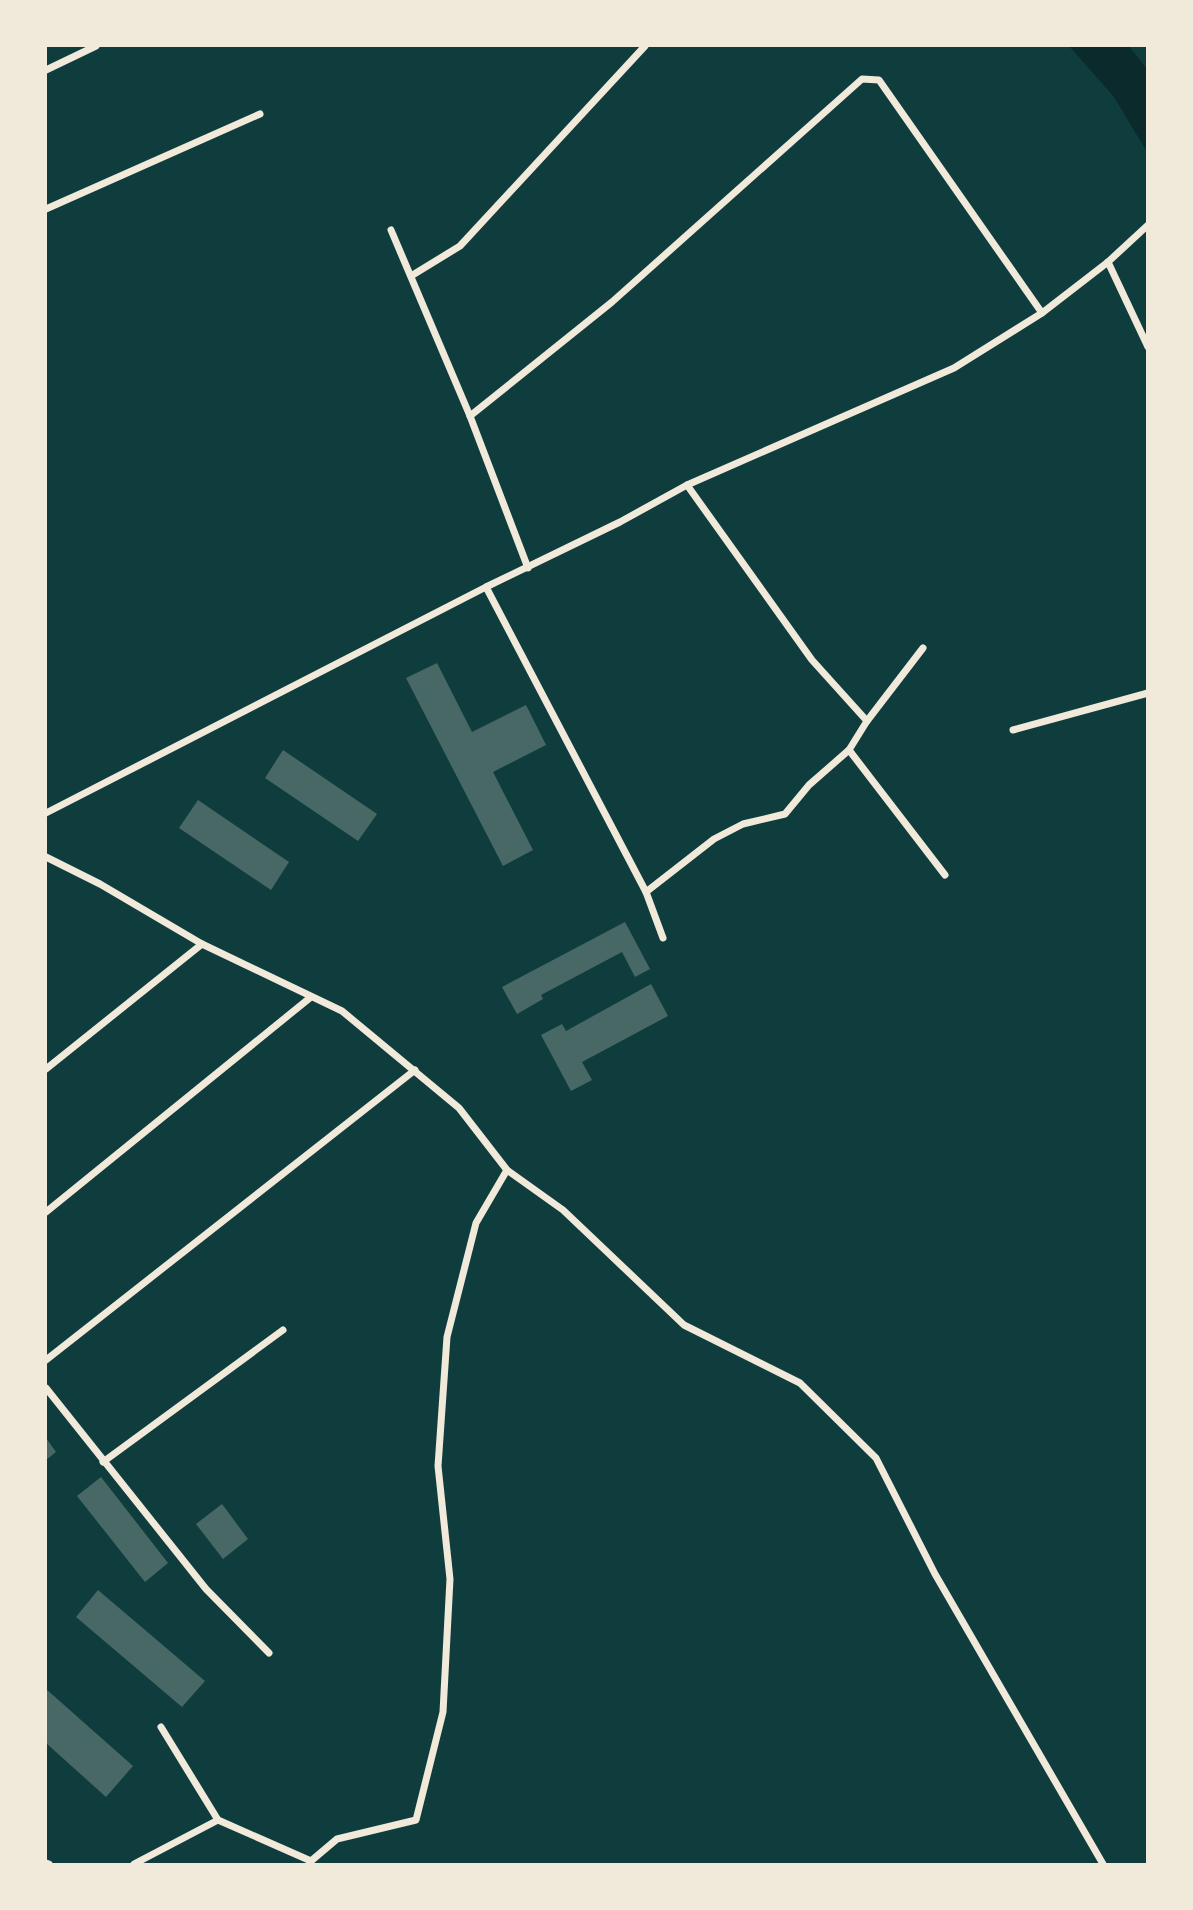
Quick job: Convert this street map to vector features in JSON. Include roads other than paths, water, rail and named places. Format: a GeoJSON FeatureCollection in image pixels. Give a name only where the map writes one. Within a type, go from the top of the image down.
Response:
{"type":"FeatureCollection","features":[{"type":"Feature","properties":{"kind":"street"},"geometry":{"type":"LineString","coordinates":[[46,70],[96,46]]}},
{"type":"Feature","properties":{"kind":"street"},"geometry":{"type":"LineString","coordinates":[[411,276],[460,246],[645,46]]}},
{"type":"Feature","properties":{"kind":"street"},"geometry":{"type":"LineString","coordinates":[[470,416],[612,302],[862,79],[879,80],[1042,313]]}},
{"type":"Feature","properties":{"kind":"street"},"geometry":{"type":"LineString","coordinates":[[46,209],[260,114]]}},
{"type":"Feature","properties":{"kind":"street"},"geometry":{"type":"LineString","coordinates":[[46,813],[486,587],[620,522],[687,485],[954,368],[1042,313],[1108,262],[1147,225]]}},
{"type":"Feature","properties":{"kind":"street"},"geometry":{"type":"LineString","coordinates":[[391,229],[470,416],[528,568]]}},
{"type":"Feature","properties":{"kind":"street"},"geometry":{"type":"LineString","coordinates":[[1108,262],[1147,347]]}},
{"type":"Feature","properties":{"kind":"street"},"geometry":{"type":"LineString","coordinates":[[687,485],[812,660],[867,721]]}},
{"type":"Feature","properties":{"kind":"street"},"geometry":{"type":"LineString","coordinates":[[486,587],[646,892],[663,938]]}},
{"type":"Feature","properties":{"kind":"street"},"geometry":{"type":"LineString","coordinates":[[646,892],[715,839],[743,824],[785,814],[809,785],[849,750],[867,721],[923,648]]}},
{"type":"Feature","properties":{"kind":"street"},"geometry":{"type":"LineString","coordinates":[[1013,730],[1147,693]]}},
{"type":"Feature","properties":{"kind":"street"},"geometry":{"type":"LineString","coordinates":[[849,750],[945,876]]}},
{"type":"Feature","properties":{"kind":"street"},"geometry":{"type":"LineString","coordinates":[[46,858],[100,884],[202,944],[342,1011],[459,1108],[507,1170],[563,1210],[684,1325],[800,1383],[876,1458],[935,1574],[1102,1864]]}},
{"type":"Feature","properties":{"kind":"street"},"geometry":{"type":"LineString","coordinates":[[46,1069],[202,944]]}},
{"type":"Feature","properties":{"kind":"street"},"geometry":{"type":"LineString","coordinates":[[46,1212],[311,997]]}},
{"type":"Feature","properties":{"kind":"street"},"geometry":{"type":"LineString","coordinates":[[46,1360],[415,1070]]}},
{"type":"Feature","properties":{"kind":"street"},"geometry":{"type":"LineString","coordinates":[[161,1727],[218,1820],[310,1861],[337,1839],[416,1820],[444,1699],[450,1579],[438,1466],[447,1337],[476,1223],[507,1170]]}},
{"type":"Feature","properties":{"kind":"street"},"geometry":{"type":"LineString","coordinates":[[103,1462],[283,1330]]}},
{"type":"Feature","properties":{"kind":"street"},"geometry":{"type":"LineString","coordinates":[[46,1388],[205,1589],[269,1653]]}},
{"type":"Feature","properties":{"kind":"street"},"geometry":{"type":"LineString","coordinates":[[134,1864],[218,1820]]}},
{"type":"Feature","properties":{"kind":"water"},"geometry":{"type":"Polygon","coordinates":[[[1069,46],[1129,46],[1147,69],[1147,152],[1114,97],[1069,46]]]}}]}
